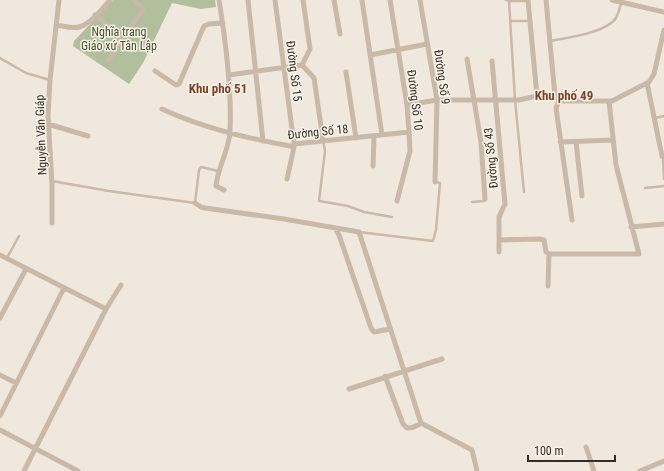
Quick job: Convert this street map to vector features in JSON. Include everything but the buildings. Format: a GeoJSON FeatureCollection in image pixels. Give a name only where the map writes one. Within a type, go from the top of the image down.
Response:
{"type":"FeatureCollection","features":[{"type":"Feature","properties":{"kind":"street","name":"Nguyễn Văn Giáp"},"geometry":{"type":"LineString","coordinates":[[52,223],[52,181],[48,124],[50,80],[59,0]]}},
{"type":"Feature","properties":{"kind":"street"},"geometry":{"type":"LineString","coordinates":[[56,25],[79,27],[89,21],[110,0]]}},
{"type":"Feature","properties":{"kind":"street"},"geometry":{"type":"LineString","coordinates":[[108,60],[143,9],[134,0]]}},
{"type":"Feature","properties":{"kind":"street"},"geometry":{"type":"LineString","coordinates":[[219,0],[229,75],[230,134],[226,151],[218,171],[216,186],[224,190]]}},
{"type":"Feature","properties":{"kind":"street"},"geometry":{"type":"LineString","coordinates":[[248,0],[263,141]]}},
{"type":"Feature","properties":{"kind":"street","name":"Đường Số 15"},"geometry":{"type":"LineString","coordinates":[[275,0],[294,145]]}},
{"type":"Feature","properties":{"kind":"street"},"geometry":{"type":"LineString","coordinates":[[302,65],[310,49],[303,0]]}},
{"type":"Feature","properties":{"kind":"street"},"geometry":{"type":"LineString","coordinates":[[334,0],[340,34]]}},
{"type":"Feature","properties":{"kind":"street"},"geometry":{"type":"LineString","coordinates":[[362,0],[382,135]]}},
{"type":"Feature","properties":{"kind":"street","name":"Đường Số 10"},"geometry":{"type":"LineString","coordinates":[[390,0],[407,105],[410,151],[397,201]]}},
{"type":"Feature","properties":{"kind":"street","name":"Đường Số 9"},"geometry":{"type":"LineString","coordinates":[[420,0],[437,100],[435,182]]}},
{"type":"Feature","properties":{"kind":"street"},"geometry":{"type":"LineString","coordinates":[[546,0],[555,96],[559,102]]}},
{"type":"Feature","properties":{"kind":"street"},"geometry":{"type":"LineString","coordinates":[[612,0],[664,12]]}},
{"type":"Feature","properties":{"kind":"street"},"geometry":{"type":"LineString","coordinates":[[528,1],[537,96]]}},
{"type":"Feature","properties":{"kind":"street"},"geometry":{"type":"LineString","coordinates":[[95,15],[123,39]]}},
{"type":"Feature","properties":{"kind":"street"},"geometry":{"type":"LineString","coordinates":[[155,71],[176,85],[179,84],[204,26],[223,23]]}},
{"type":"Feature","properties":{"kind":"street"},"geometry":{"type":"LineString","coordinates":[[559,102],[612,101],[647,84],[654,74],[664,30]]}},
{"type":"Feature","properties":{"kind":"street"},"geometry":{"type":"LineString","coordinates":[[370,55],[398,51],[427,44]]}},
{"type":"Feature","properties":{"kind":"street"},"geometry":{"type":"LineString","coordinates":[[467,59],[481,142],[485,199]]}},
{"type":"Feature","properties":{"kind":"street","name":"Đường Số 43"},"geometry":{"type":"LineString","coordinates":[[492,61],[505,204],[499,217],[499,252]]}},
{"type":"Feature","properties":{"kind":"street"},"geometry":{"type":"LineString","coordinates":[[229,75],[302,65]]}},
{"type":"Feature","properties":{"kind":"street"},"geometry":{"type":"LineString","coordinates":[[302,65],[314,78],[323,140]]}},
{"type":"Feature","properties":{"kind":"street"},"geometry":{"type":"LineString","coordinates":[[346,72],[356,138]]}},
{"type":"Feature","properties":{"kind":"street"},"geometry":{"type":"LineString","coordinates":[[647,84],[663,157]]}},
{"type":"Feature","properties":{"kind":"street"},"geometry":{"type":"LineString","coordinates":[[407,105],[437,100],[515,100],[537,96],[555,96]]}},
{"type":"Feature","properties":{"kind":"street"},"geometry":{"type":"LineString","coordinates":[[549,254],[639,254],[616,165],[609,101]]}},
{"type":"Feature","properties":{"kind":"street"},"geometry":{"type":"LineString","coordinates":[[559,102],[556,108],[572,220]]}},
{"type":"Feature","properties":{"kind":"street","name":"Đường Số 18"},"geometry":{"type":"LineString","coordinates":[[162,109],[230,134],[263,141],[294,145],[323,140],[409,132]]}},
{"type":"Feature","properties":{"kind":"street"},"geometry":{"type":"LineString","coordinates":[[48,124],[88,136]]}},
{"type":"Feature","properties":{"kind":"street"},"geometry":{"type":"LineString","coordinates":[[373,166],[374,136]]}},
{"type":"Feature","properties":{"kind":"street"},"geometry":{"type":"LineString","coordinates":[[560,142],[613,140]]}},
{"type":"Feature","properties":{"kind":"street"},"geometry":{"type":"LineString","coordinates":[[576,142],[582,196]]}},
{"type":"Feature","properties":{"kind":"street"},"geometry":{"type":"LineString","coordinates":[[287,179],[294,145]]}},
{"type":"Feature","properties":{"kind":"street"},"geometry":{"type":"LineString","coordinates":[[195,203],[205,208],[284,219],[359,232],[421,423],[472,450],[477,471]]}},
{"type":"Feature","properties":{"kind":"street"},"geometry":{"type":"LineString","coordinates":[[632,227],[664,224]]}},
{"type":"Feature","properties":{"kind":"street"},"geometry":{"type":"LineString","coordinates":[[335,228],[339,235],[371,328],[374,332],[390,329]]}},
{"type":"Feature","properties":{"kind":"street"},"geometry":{"type":"LineString","coordinates":[[499,240],[542,239],[545,242],[546,252],[549,254],[548,286]]}},
{"type":"Feature","properties":{"kind":"street"},"geometry":{"type":"LineString","coordinates":[[0,255],[106,309]]}},
{"type":"Feature","properties":{"kind":"street"},"geometry":{"type":"LineString","coordinates":[[0,318],[26,269]]}},
{"type":"Feature","properties":{"kind":"street"},"geometry":{"type":"LineString","coordinates":[[24,471],[106,309],[121,285]]}},
{"type":"Feature","properties":{"kind":"street"},"geometry":{"type":"LineString","coordinates":[[0,416],[64,288]]}},
{"type":"Feature","properties":{"kind":"street"},"geometry":{"type":"LineString","coordinates":[[349,389],[442,359]]}},
{"type":"Feature","properties":{"kind":"street"},"geometry":{"type":"LineString","coordinates":[[0,375],[16,383]]}},
{"type":"Feature","properties":{"kind":"street"},"geometry":{"type":"LineString","coordinates":[[386,376],[402,424],[407,428],[413,428],[421,423]]}},
{"type":"Feature","properties":{"kind":"street"},"geometry":{"type":"LineString","coordinates":[[0,430],[76,470]]}},
{"type":"Feature","properties":{"kind":"street"},"geometry":{"type":"LineString","coordinates":[[586,447],[594,471]]}},
{"type":"Feature","properties":{"kind":"street"},"geometry":{"type":"LineString","coordinates":[[640,471],[664,461]]}},
{"type":"Feature","properties":{"kind":"lane"},"geometry":{"type":"LineString","coordinates":[[506,0],[528,1]]}},
{"type":"Feature","properties":{"kind":"lane"},"geometry":{"type":"LineString","coordinates":[[509,1],[515,100],[524,192]]}},
{"type":"Feature","properties":{"kind":"lane"},"geometry":{"type":"LineString","coordinates":[[550,41],[576,37],[602,28],[616,18],[622,2]]}},
{"type":"Feature","properties":{"kind":"lane"},"geometry":{"type":"LineString","coordinates":[[511,21],[530,21]]}},
{"type":"Feature","properties":{"kind":"lane"},"geometry":{"type":"LineString","coordinates":[[0,58],[26,73],[50,80]]}},
{"type":"Feature","properties":{"kind":"lane"},"geometry":{"type":"LineString","coordinates":[[654,118],[664,116]]}},
{"type":"Feature","properties":{"kind":"lane"},"geometry":{"type":"LineString","coordinates":[[323,140],[325,151],[319,201],[348,206],[364,212],[392,217]]}},
{"type":"Feature","properties":{"kind":"lane"},"geometry":{"type":"LineString","coordinates":[[663,157],[664,179]]}},
{"type":"Feature","properties":{"kind":"lane"},"geometry":{"type":"LineString","coordinates":[[52,181],[195,203],[199,170],[201,167],[218,171]]}},
{"type":"Feature","properties":{"kind":"lane"},"geometry":{"type":"LineString","coordinates":[[359,232],[433,241],[436,230],[440,183],[435,182]]}},
{"type":"Feature","properties":{"kind":"lane"},"geometry":{"type":"LineString","coordinates":[[645,188],[664,186]]}},
{"type":"Feature","properties":{"kind":"lane"},"geometry":{"type":"LineString","coordinates":[[472,202],[484,201],[485,199]]}},
{"type":"Feature","properties":{"kind":"lane"},"geometry":{"type":"LineString","coordinates":[[7,259],[18,236]]}},
{"type":"Feature","properties":{"kind":"green space","name":"Nghĩa trang Giáo xứ Tân Lập"},"geometry":{"type":"Polygon","coordinates":[[[113,0],[215,0],[216,7],[201,9],[172,3],[143,63],[129,84],[73,46],[74,41],[113,0]]]}},
{"type":"Feature","properties":{"kind":"district","name":"Khu phố 51"},"geometry":{"type":"Point","coordinates":[218,88]}},
{"type":"Feature","properties":{"kind":"district","name":"Khu phố 49"},"geometry":{"type":"Point","coordinates":[564,95]}}]}
